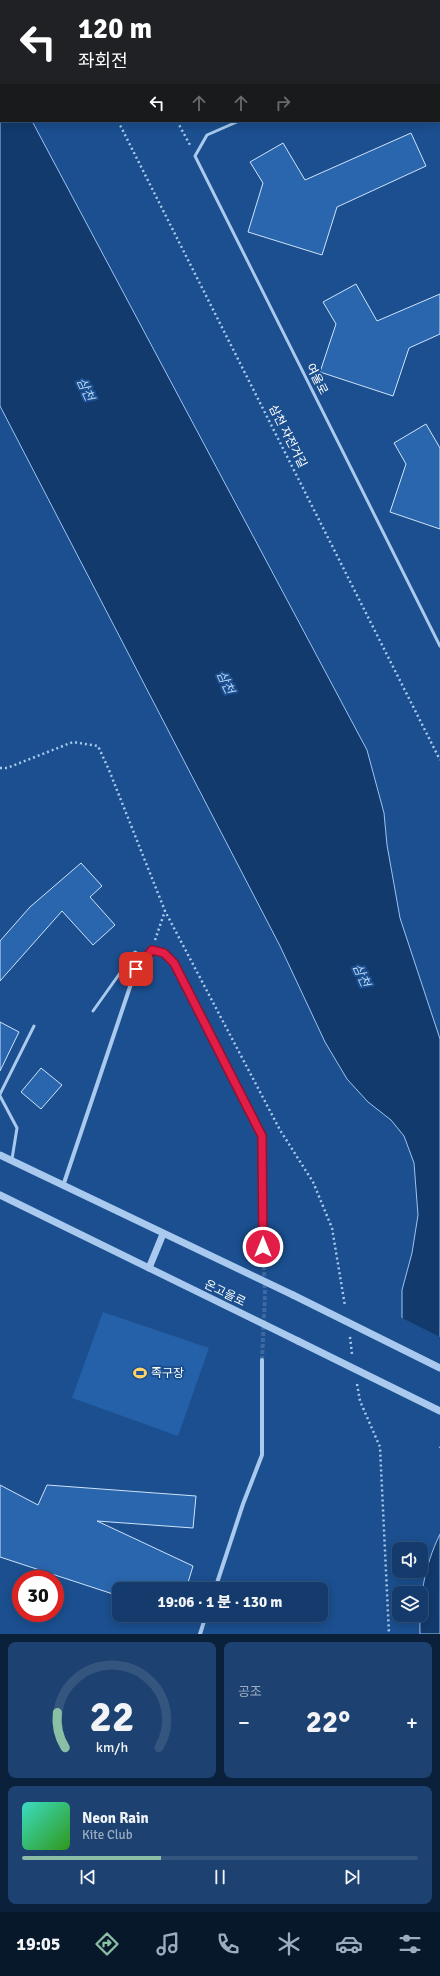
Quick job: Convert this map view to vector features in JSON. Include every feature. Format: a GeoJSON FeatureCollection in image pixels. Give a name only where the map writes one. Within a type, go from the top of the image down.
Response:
{"type":"FeatureCollection","features":[{"type":"Feature","properties":{"kind":"street"},"geometry":{"type":"LineString","coordinates":[[62,1186],[136,969],[152,950],[164,953],[174,963],[262,1136],[263,1247]]}},
{"type":"Feature","properties":{"kind":"street"},"geometry":{"type":"LineString","coordinates":[[0,1155],[163,1234],[293,1294],[440,1368]]}},
{"type":"Feature","properties":{"kind":"street","name":"온고을로"},"geometry":{"type":"LineString","coordinates":[[0,1195],[440,1411]]}},
{"type":"Feature","properties":{"kind":"street"},"geometry":{"type":"LineString","coordinates":[[149,1268],[163,1234]]}},
{"type":"Feature","properties":{"kind":"street"},"geometry":{"type":"LineString","coordinates":[[217,1582],[243,1504],[262,1455],[262,1360]]}},
{"type":"Feature","properties":{"kind":"street"},"geometry":{"type":"LineString","coordinates":[[200,1634],[204,1622]]}},
{"type":"Feature","properties":{"kind":"lane"},"geometry":{"type":"LineString","coordinates":[[195,156],[207,135],[237,122]]}},
{"type":"Feature","properties":{"kind":"lane","name":"여울로"},"geometry":{"type":"LineString","coordinates":[[195,156],[440,646]]}},
{"type":"Feature","properties":{"kind":"lane"},"geometry":{"type":"LineString","coordinates":[[94,1011],[135,952],[144,958]]}},
{"type":"Feature","properties":{"kind":"lane"},"geometry":{"type":"LineString","coordinates":[[11,1161],[17,1128],[0,1095],[34,1026]]}},
{"type":"Feature","properties":{"kind":"path","name":"삼천 자전거길"},"geometry":{"type":"LineString","coordinates":[[119,122],[440,760]]}},
{"type":"Feature","properties":{"kind":"path"},"geometry":{"type":"LineString","coordinates":[[178,122],[195,156]]}},
{"type":"Feature","properties":{"kind":"path"},"geometry":{"type":"LineString","coordinates":[[152,950],[165,911]]}},
{"type":"Feature","properties":{"kind":"shaded area","name":"족구장"},"geometry":{"type":"Polygon","coordinates":[[[103,1312],[209,1348],[178,1436],[72,1398],[103,1312]]]}},
{"type":"Feature","properties":{"kind":"water","name":"삼천"},"geometry":{"type":"Polygon","coordinates":[[[0,122],[33,122],[367,750],[384,813],[387,845],[400,918],[440,1039],[440,1448],[426,1416],[402,1320],[402,1290],[412,1253],[418,1215],[414,1163],[404,1136],[391,1120],[368,1102],[347,1079],[325,1042],[280,946],[0,406],[0,122]]]}},
{"type":"Feature","properties":{"kind":"water"},"geometry":{"type":"Polygon","coordinates":[[[440,1534],[440,1634],[420,1634],[420,1622],[428,1622],[428,1586],[424,1586],[425,1578],[428,1578],[428,1565],[440,1534]]]}},
{"type":"Feature","properties":{"kind":"pier"},"geometry":{"type":"Polygon","coordinates":[[[400,1317],[440,1337],[440,1447],[437,1445],[424,1417],[408,1366],[400,1317]]]}},
{"type":"Feature","properties":{"kind":"building"},"geometry":{"type":"Polygon","coordinates":[[[411,133],[426,166],[337,207],[322,255],[248,232],[263,183],[250,162],[283,143],[305,180],[411,133]]]}},
{"type":"Feature","properties":{"kind":"building"},"geometry":{"type":"Polygon","coordinates":[[[356,284],[377,321],[440,294],[440,334],[409,348],[393,396],[320,372],[336,324],[323,302],[356,284]]]}},
{"type":"Feature","properties":{"kind":"building"},"geometry":{"type":"Polygon","coordinates":[[[426,424],[440,448],[440,529],[390,512],[406,464],[394,443],[426,424]]]}},
{"type":"Feature","properties":{"kind":"building"},"geometry":{"type":"Polygon","coordinates":[[[81,863],[102,886],[90,897],[115,925],[93,945],[62,911],[0,981],[0,941],[30,907],[81,863]]]}},
{"type":"Feature","properties":{"kind":"building"},"geometry":{"type":"Polygon","coordinates":[[[0,1022],[19,1032],[0,1071],[0,1022]]]}},
{"type":"Feature","properties":{"kind":"building"},"geometry":{"type":"Polygon","coordinates":[[[41,1068],[62,1085],[41,1109],[21,1092],[41,1068]]]}},
{"type":"Feature","properties":{"kind":"building"},"geometry":{"type":"Polygon","coordinates":[[[0,1485],[38,1505],[47,1485],[196,1496],[193,1528],[97,1521],[193,1566],[188,1582],[112,1582],[112,1594],[64,1578],[64,1570],[40,1570],[0,1557],[0,1485]]]}},
{"type":"Feature","properties":{"kind":"tunnel"},"geometry":{"type":"LineString","coordinates":[[262,1360],[265,1295],[263,1247]]}},
{"type":"Feature","properties":{"kind":"place","name":"족구장"},"geometry":{"type":"Point","coordinates":[140,1373]}},
{"type":"Feature","properties":{"kind":"route"},"geometry":{"type":"LineString","coordinates":[[136,969],[152,950],[164,953],[174,963],[262,1136],[263,1247]]}}]}
